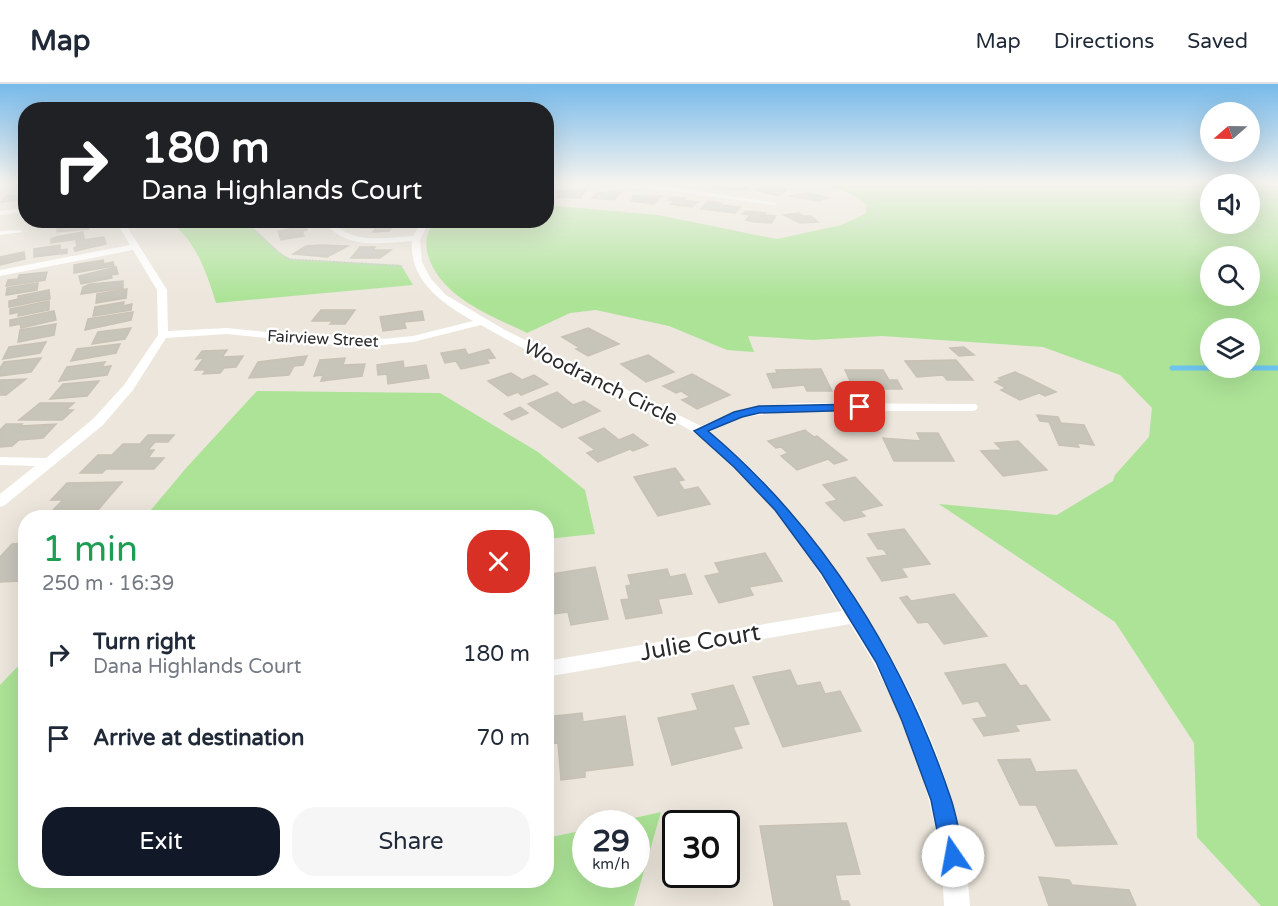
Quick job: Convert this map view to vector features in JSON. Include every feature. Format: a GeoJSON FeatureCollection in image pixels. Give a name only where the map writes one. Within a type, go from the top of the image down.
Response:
{"type":"FeatureCollection","features":[{"type":"Feature","properties":{"kind":"street"},"geometry":{"type":"LineString","coordinates":[[0,502],[98,422],[129,387],[163,335],[162,290],[123,228]]}},
{"type":"Feature","properties":{"kind":"street"},"geometry":{"type":"LineString","coordinates":[[334,228],[338,233],[359,239],[416,238],[422,228]]}},
{"type":"Feature","properties":{"kind":"street"},"geometry":{"type":"LineString","coordinates":[[0,233],[18,232]]}},
{"type":"Feature","properties":{"kind":"street","name":"Woodranch Circle"},"geometry":{"type":"LineString","coordinates":[[416,238],[414,252],[419,269],[443,297],[482,322],[700,431],[739,464],[780,507],[828,570],[854,616],[883,660],[912,721],[941,800],[957,875],[957,906]]}},
{"type":"Feature","properties":{"kind":"street"},"geometry":{"type":"LineString","coordinates":[[0,273],[134,247]]}},
{"type":"Feature","properties":{"kind":"street","name":"Fairview Street"},"geometry":{"type":"LineString","coordinates":[[163,335],[227,332],[337,342],[382,342],[413,339],[482,322]]}},
{"type":"Feature","properties":{"kind":"street"},"geometry":{"type":"LineString","coordinates":[[700,431],[739,414],[759,410],[793,407],[972,407]]}},
{"type":"Feature","properties":{"kind":"street"},"geometry":{"type":"LineString","coordinates":[[0,461],[48,462]]}},
{"type":"Feature","properties":{"kind":"street","name":"Julie Court"},"geometry":{"type":"LineString","coordinates":[[554,668],[854,616]]}},
{"type":"Feature","properties":{"kind":"path"},"geometry":{"type":"LineString","coordinates":[[854,227],[873,221]]}},
{"type":"Feature","properties":{"kind":"path"},"geometry":{"type":"LineString","coordinates":[[252,228],[286,259],[404,266]]}},
{"type":"Feature","properties":{"kind":"green space"},"geometry":{"type":"Polygon","coordinates":[[[554,221],[690,221],[777,239],[849,221],[1200,221],[1200,234],[1260,234],[1260,221],[1278,221],[1278,906],[1261,906],[1197,837],[1194,743],[1115,622],[939,504],[1057,515],[1113,481],[1115,475],[1149,437],[1152,408],[1120,375],[1043,347],[882,336],[813,340],[748,336],[754,352],[727,350],[669,326],[596,310],[570,313],[527,333],[482,311],[453,292],[433,267],[426,243],[431,228],[554,228],[554,221]]]}},
{"type":"Feature","properties":{"kind":"green space"},"geometry":{"type":"Polygon","coordinates":[[[178,228],[253,228],[280,253],[291,259],[401,265],[413,285],[216,303],[199,258],[178,228]]]}},
{"type":"Feature","properties":{"kind":"green space"},"geometry":{"type":"Polygon","coordinates":[[[257,391],[440,393],[538,452],[585,490],[595,534],[554,538],[554,510],[151,510],[257,391]]]}},
{"type":"Feature","properties":{"kind":"green space"},"geometry":{"type":"Polygon","coordinates":[[[18,666],[18,888],[554,888],[554,836],[572,833],[572,888],[639,888],[634,906],[0,906],[0,685],[18,666]]]}},
{"type":"Feature","properties":{"kind":"green space"},"geometry":{"type":"Polygon","coordinates":[[[661,812],[650,850],[650,814],[661,812]]]}},
{"type":"Feature","properties":{"kind":"building"},"geometry":{"type":"Polygon","coordinates":[[[797,221],[818,222],[800,223],[797,221]]]}},
{"type":"Feature","properties":{"kind":"building"},"geometry":{"type":"Polygon","coordinates":[[[57,228],[89,228],[89,229],[57,232],[57,228]]]}},
{"type":"Feature","properties":{"kind":"building"},"geometry":{"type":"Polygon","coordinates":[[[294,228],[306,228],[307,230],[302,231],[304,236],[281,240],[278,231],[294,228]]]}},
{"type":"Feature","properties":{"kind":"building"},"geometry":{"type":"Polygon","coordinates":[[[376,228],[391,228],[389,231],[373,232],[376,228]]]}},
{"type":"Feature","properties":{"kind":"building"},"geometry":{"type":"Polygon","coordinates":[[[83,232],[84,238],[51,243],[51,239],[56,237],[83,232]]]}},
{"type":"Feature","properties":{"kind":"building"},"geometry":{"type":"Polygon","coordinates":[[[104,237],[106,244],[75,251],[76,241],[104,237]]]}},
{"type":"Feature","properties":{"kind":"building"},"geometry":{"type":"Polygon","coordinates":[[[60,245],[60,250],[67,249],[67,253],[34,257],[34,249],[60,245]]]}},
{"type":"Feature","properties":{"kind":"building"},"geometry":{"type":"Polygon","coordinates":[[[306,246],[348,246],[327,257],[293,254],[306,246]]]}},
{"type":"Feature","properties":{"kind":"building"},"geometry":{"type":"Polygon","coordinates":[[[360,247],[391,250],[380,258],[351,258],[360,247]]]}},
{"type":"Feature","properties":{"kind":"building"},"geometry":{"type":"Polygon","coordinates":[[[24,252],[25,259],[0,265],[0,257],[24,252]]]}},
{"type":"Feature","properties":{"kind":"building"},"geometry":{"type":"Polygon","coordinates":[[[103,260],[104,264],[113,262],[114,266],[74,273],[74,265],[103,260]]]}},
{"type":"Feature","properties":{"kind":"building"},"geometry":{"type":"Polygon","coordinates":[[[116,267],[118,274],[111,275],[112,278],[81,284],[79,276],[116,267]]]}},
{"type":"Feature","properties":{"kind":"building"},"geometry":{"type":"Polygon","coordinates":[[[47,272],[45,280],[6,286],[8,280],[18,279],[19,275],[47,272]]]}},
{"type":"Feature","properties":{"kind":"building"},"geometry":{"type":"Polygon","coordinates":[[[123,281],[123,288],[81,294],[83,287],[90,284],[123,281]]]}},
{"type":"Feature","properties":{"kind":"building"},"geometry":{"type":"Polygon","coordinates":[[[38,283],[37,290],[6,295],[7,288],[38,283]]]}},
{"type":"Feature","properties":{"kind":"building"},"geometry":{"type":"Polygon","coordinates":[[[127,289],[126,298],[96,303],[97,294],[127,289]]]}},
{"type":"Feature","properties":{"kind":"building"},"geometry":{"type":"Polygon","coordinates":[[[49,290],[50,299],[9,307],[9,301],[18,299],[18,296],[49,290]]]}},
{"type":"Feature","properties":{"kind":"building"},"geometry":{"type":"Polygon","coordinates":[[[49,301],[49,310],[18,316],[19,312],[10,314],[10,309],[49,301]]]}},
{"type":"Feature","properties":{"kind":"building"},"geometry":{"type":"Polygon","coordinates":[[[124,302],[123,306],[132,304],[131,310],[93,316],[95,307],[124,302]]]}},
{"type":"Feature","properties":{"kind":"building"},"geometry":{"type":"Polygon","coordinates":[[[321,310],[355,310],[345,324],[330,324],[333,321],[312,321],[321,310]]]}},
{"type":"Feature","properties":{"kind":"building"},"geometry":{"type":"Polygon","coordinates":[[[54,311],[56,320],[21,328],[20,324],[10,326],[10,320],[54,311]]]}},
{"type":"Feature","properties":{"kind":"building"},"geometry":{"type":"Polygon","coordinates":[[[422,311],[424,320],[404,322],[406,328],[383,331],[380,317],[422,311]]]}},
{"type":"Feature","properties":{"kind":"building"},"geometry":{"type":"Polygon","coordinates":[[[133,312],[131,320],[85,330],[88,319],[133,312]]]}},
{"type":"Feature","properties":{"kind":"building"},"geometry":{"type":"Polygon","coordinates":[[[56,324],[54,335],[18,342],[20,330],[56,324]]]}},
{"type":"Feature","properties":{"kind":"building"},"geometry":{"type":"Polygon","coordinates":[[[131,328],[125,339],[92,344],[98,332],[131,328]]]}},
{"type":"Feature","properties":{"kind":"building"},"geometry":{"type":"Polygon","coordinates":[[[588,328],[619,344],[588,356],[562,337],[588,328]]]}},
{"type":"Feature","properties":{"kind":"building"},"geometry":{"type":"Polygon","coordinates":[[[46,342],[40,353],[3,359],[9,347],[46,342]]]}},
{"type":"Feature","properties":{"kind":"building"},"geometry":{"type":"Polygon","coordinates":[[[120,344],[116,353],[71,361],[77,349],[120,344]]]}},
{"type":"Feature","properties":{"kind":"building"},"geometry":{"type":"Polygon","coordinates":[[[964,347],[974,355],[959,356],[950,348],[964,347]]]}},
{"type":"Feature","properties":{"kind":"building"},"geometry":{"type":"Polygon","coordinates":[[[465,349],[468,355],[489,349],[495,358],[487,359],[489,363],[461,369],[456,361],[445,363],[441,353],[465,349]]]}},
{"type":"Feature","properties":{"kind":"building"},"geometry":{"type":"Polygon","coordinates":[[[227,350],[222,357],[243,356],[236,367],[224,368],[220,373],[203,374],[206,370],[195,370],[204,358],[196,359],[202,351],[227,350]]]}},
{"type":"Feature","properties":{"kind":"building"},"geometry":{"type":"Polygon","coordinates":[[[648,355],[674,372],[646,382],[621,364],[648,355]]]}},
{"type":"Feature","properties":{"kind":"building"},"geometry":{"type":"Polygon","coordinates":[[[307,356],[303,365],[294,366],[289,375],[249,378],[258,362],[307,356]]]}},
{"type":"Feature","properties":{"kind":"building"},"geometry":{"type":"Polygon","coordinates":[[[41,358],[31,372],[0,376],[0,368],[4,362],[41,358]]]}},
{"type":"Feature","properties":{"kind":"building"},"geometry":{"type":"Polygon","coordinates":[[[345,358],[343,365],[365,364],[362,376],[321,381],[323,375],[314,376],[320,360],[345,358]]]}},
{"type":"Feature","properties":{"kind":"building"},"geometry":{"type":"Polygon","coordinates":[[[956,360],[973,380],[947,380],[943,375],[917,377],[905,361],[956,360]]]}},
{"type":"Feature","properties":{"kind":"building"},"geometry":{"type":"Polygon","coordinates":[[[403,361],[404,368],[426,365],[429,378],[388,384],[387,374],[378,375],[377,365],[403,361]]]}},
{"type":"Feature","properties":{"kind":"building"},"geometry":{"type":"Polygon","coordinates":[[[105,362],[102,367],[111,366],[107,375],[59,381],[67,367],[105,362]]]}},
{"type":"Feature","properties":{"kind":"building"},"geometry":{"type":"Polygon","coordinates":[[[821,369],[832,391],[807,391],[804,385],[773,388],[767,374],[777,373],[776,370],[821,369]]]}},
{"type":"Feature","properties":{"kind":"building"},"geometry":{"type":"Polygon","coordinates":[[[845,370],[883,370],[889,380],[897,380],[902,389],[878,389],[875,383],[851,383],[845,370]]]}},
{"type":"Feature","properties":{"kind":"building"},"geometry":{"type":"Polygon","coordinates":[[[1015,372],[1056,392],[1045,396],[1039,393],[1020,400],[1001,390],[1006,388],[995,382],[1015,372]]]}},
{"type":"Feature","properties":{"kind":"building"},"geometry":{"type":"Polygon","coordinates":[[[511,373],[522,380],[534,375],[548,384],[521,395],[518,392],[508,396],[488,381],[511,373]]]}},
{"type":"Feature","properties":{"kind":"building"},"geometry":{"type":"Polygon","coordinates":[[[692,374],[730,395],[697,409],[682,400],[690,397],[681,391],[676,393],[663,386],[692,374]]]}},
{"type":"Feature","properties":{"kind":"building"},"geometry":{"type":"Polygon","coordinates":[[[26,379],[6,395],[0,395],[0,380],[26,379]]]}},
{"type":"Feature","properties":{"kind":"building"},"geometry":{"type":"Polygon","coordinates":[[[99,381],[87,396],[50,399],[63,384],[99,381]]]}},
{"type":"Feature","properties":{"kind":"building"},"geometry":{"type":"Polygon","coordinates":[[[557,392],[573,405],[584,401],[600,411],[562,428],[528,404],[557,392]]]}},
{"type":"Feature","properties":{"kind":"building"},"geometry":{"type":"Polygon","coordinates":[[[40,403],[74,403],[66,410],[73,410],[62,420],[19,420],[40,403]]]}},
{"type":"Feature","properties":{"kind":"building"},"geometry":{"type":"Polygon","coordinates":[[[520,407],[528,413],[512,420],[504,414],[520,407]]]}},
{"type":"Feature","properties":{"kind":"building"},"geometry":{"type":"Polygon","coordinates":[[[1037,415],[1058,417],[1061,423],[1084,425],[1094,445],[1077,443],[1079,447],[1059,445],[1049,422],[1040,421],[1037,415]]]}},
{"type":"Feature","properties":{"kind":"building"},"geometry":{"type":"Polygon","coordinates":[[[6,424],[22,424],[20,426],[56,424],[43,438],[19,440],[12,446],[0,447],[0,430],[6,424]]]}},
{"type":"Feature","properties":{"kind":"building"},"geometry":{"type":"Polygon","coordinates":[[[604,428],[619,440],[633,434],[648,445],[633,451],[630,449],[598,462],[587,453],[595,450],[579,438],[604,428]]]}},
{"type":"Feature","properties":{"kind":"building"},"geometry":{"type":"Polygon","coordinates":[[[805,430],[814,437],[817,436],[847,460],[834,464],[828,459],[797,470],[781,456],[788,453],[781,447],[776,448],[768,441],[805,430]]]}},
{"type":"Feature","properties":{"kind":"building"},"geometry":{"type":"Polygon","coordinates":[[[917,433],[938,433],[954,461],[894,461],[883,438],[921,441],[917,433]]]}},
{"type":"Feature","properties":{"kind":"building"},"geometry":{"type":"Polygon","coordinates":[[[148,435],[174,435],[168,442],[155,442],[148,450],[154,450],[148,458],[164,458],[154,469],[106,469],[102,473],[80,473],[98,455],[112,455],[123,444],[140,444],[148,435]]]}},
{"type":"Feature","properties":{"kind":"building"},"geometry":{"type":"Polygon","coordinates":[[[1018,441],[1047,470],[1003,476],[981,451],[1002,450],[995,443],[1018,441]]]}},
{"type":"Feature","properties":{"kind":"building"},"geometry":{"type":"Polygon","coordinates":[[[675,468],[684,480],[678,481],[684,490],[698,487],[710,504],[658,516],[634,477],[675,468]]]}},
{"type":"Feature","properties":{"kind":"building"},"geometry":{"type":"Polygon","coordinates":[[[855,477],[882,505],[860,511],[865,516],[844,521],[826,503],[837,500],[823,485],[855,477]]]}},
{"type":"Feature","properties":{"kind":"building"},"geometry":{"type":"Polygon","coordinates":[[[122,482],[98,510],[53,510],[63,500],[51,500],[67,483],[122,482]]]}},
{"type":"Feature","properties":{"kind":"building"},"geometry":{"type":"Polygon","coordinates":[[[904,529],[930,564],[901,568],[907,577],[882,581],[867,558],[888,555],[883,549],[878,549],[868,534],[904,529]]]}},
{"type":"Feature","properties":{"kind":"building"},"geometry":{"type":"Polygon","coordinates":[[[12,544],[18,544],[18,581],[0,582],[0,557],[12,544]]]}},
{"type":"Feature","properties":{"kind":"building"},"geometry":{"type":"Polygon","coordinates":[[[765,553],[782,581],[749,587],[753,595],[719,603],[705,576],[720,573],[715,563],[765,553]]]}},
{"type":"Feature","properties":{"kind":"building"},"geometry":{"type":"Polygon","coordinates":[[[595,567],[608,619],[571,625],[568,612],[554,614],[554,574],[595,567]]]}},
{"type":"Feature","properties":{"kind":"building"},"geometry":{"type":"Polygon","coordinates":[[[667,569],[670,577],[685,574],[692,594],[658,599],[662,613],[626,619],[621,600],[629,599],[626,586],[631,585],[628,575],[667,569]]]}},
{"type":"Feature","properties":{"kind":"building"},"geometry":{"type":"Polygon","coordinates":[[[954,594],[987,636],[944,644],[928,622],[918,623],[900,598],[907,596],[911,601],[954,594]]]}},
{"type":"Feature","properties":{"kind":"building"},"geometry":{"type":"Polygon","coordinates":[[[1005,664],[1020,686],[1026,685],[1050,720],[1015,725],[1019,731],[984,736],[973,719],[988,717],[978,701],[963,704],[945,673],[1005,664]]]}},
{"type":"Feature","properties":{"kind":"building"},"geometry":{"type":"Polygon","coordinates":[[[790,670],[797,686],[820,682],[825,694],[840,691],[861,731],[783,747],[753,677],[790,670]]]}},
{"type":"Feature","properties":{"kind":"building"},"geometry":{"type":"Polygon","coordinates":[[[733,685],[749,724],[733,727],[742,748],[672,765],[658,718],[698,710],[692,694],[733,685]]]}},
{"type":"Feature","properties":{"kind":"building"},"geometry":{"type":"Polygon","coordinates":[[[582,713],[583,722],[625,716],[633,765],[585,771],[585,777],[561,780],[558,743],[554,743],[554,716],[582,713]]]}},
{"type":"Feature","properties":{"kind":"building"},"geometry":{"type":"Polygon","coordinates":[[[1030,759],[1036,772],[1076,770],[1117,844],[1056,846],[1036,805],[1020,805],[998,760],[1030,759]]]}},
{"type":"Feature","properties":{"kind":"building"},"geometry":{"type":"Polygon","coordinates":[[[846,823],[860,874],[835,875],[841,901],[848,901],[850,906],[774,906],[760,826],[846,823]]]}},
{"type":"Feature","properties":{"kind":"building"},"geometry":{"type":"Polygon","coordinates":[[[1039,877],[1069,880],[1072,885],[1129,890],[1136,906],[1049,906],[1039,877]]]}},
{"type":"Feature","properties":{"kind":"waterway"},"geometry":{"type":"LineString","coordinates":[[1172,368],[1278,368]]}},
{"type":"Feature","properties":{"kind":"route"},"geometry":{"type":"LineString","coordinates":[[860,407],[793,407],[759,410],[739,414],[700,431],[739,464],[780,507],[828,570],[854,616],[883,660],[912,721],[941,800],[953,856]]}}]}
